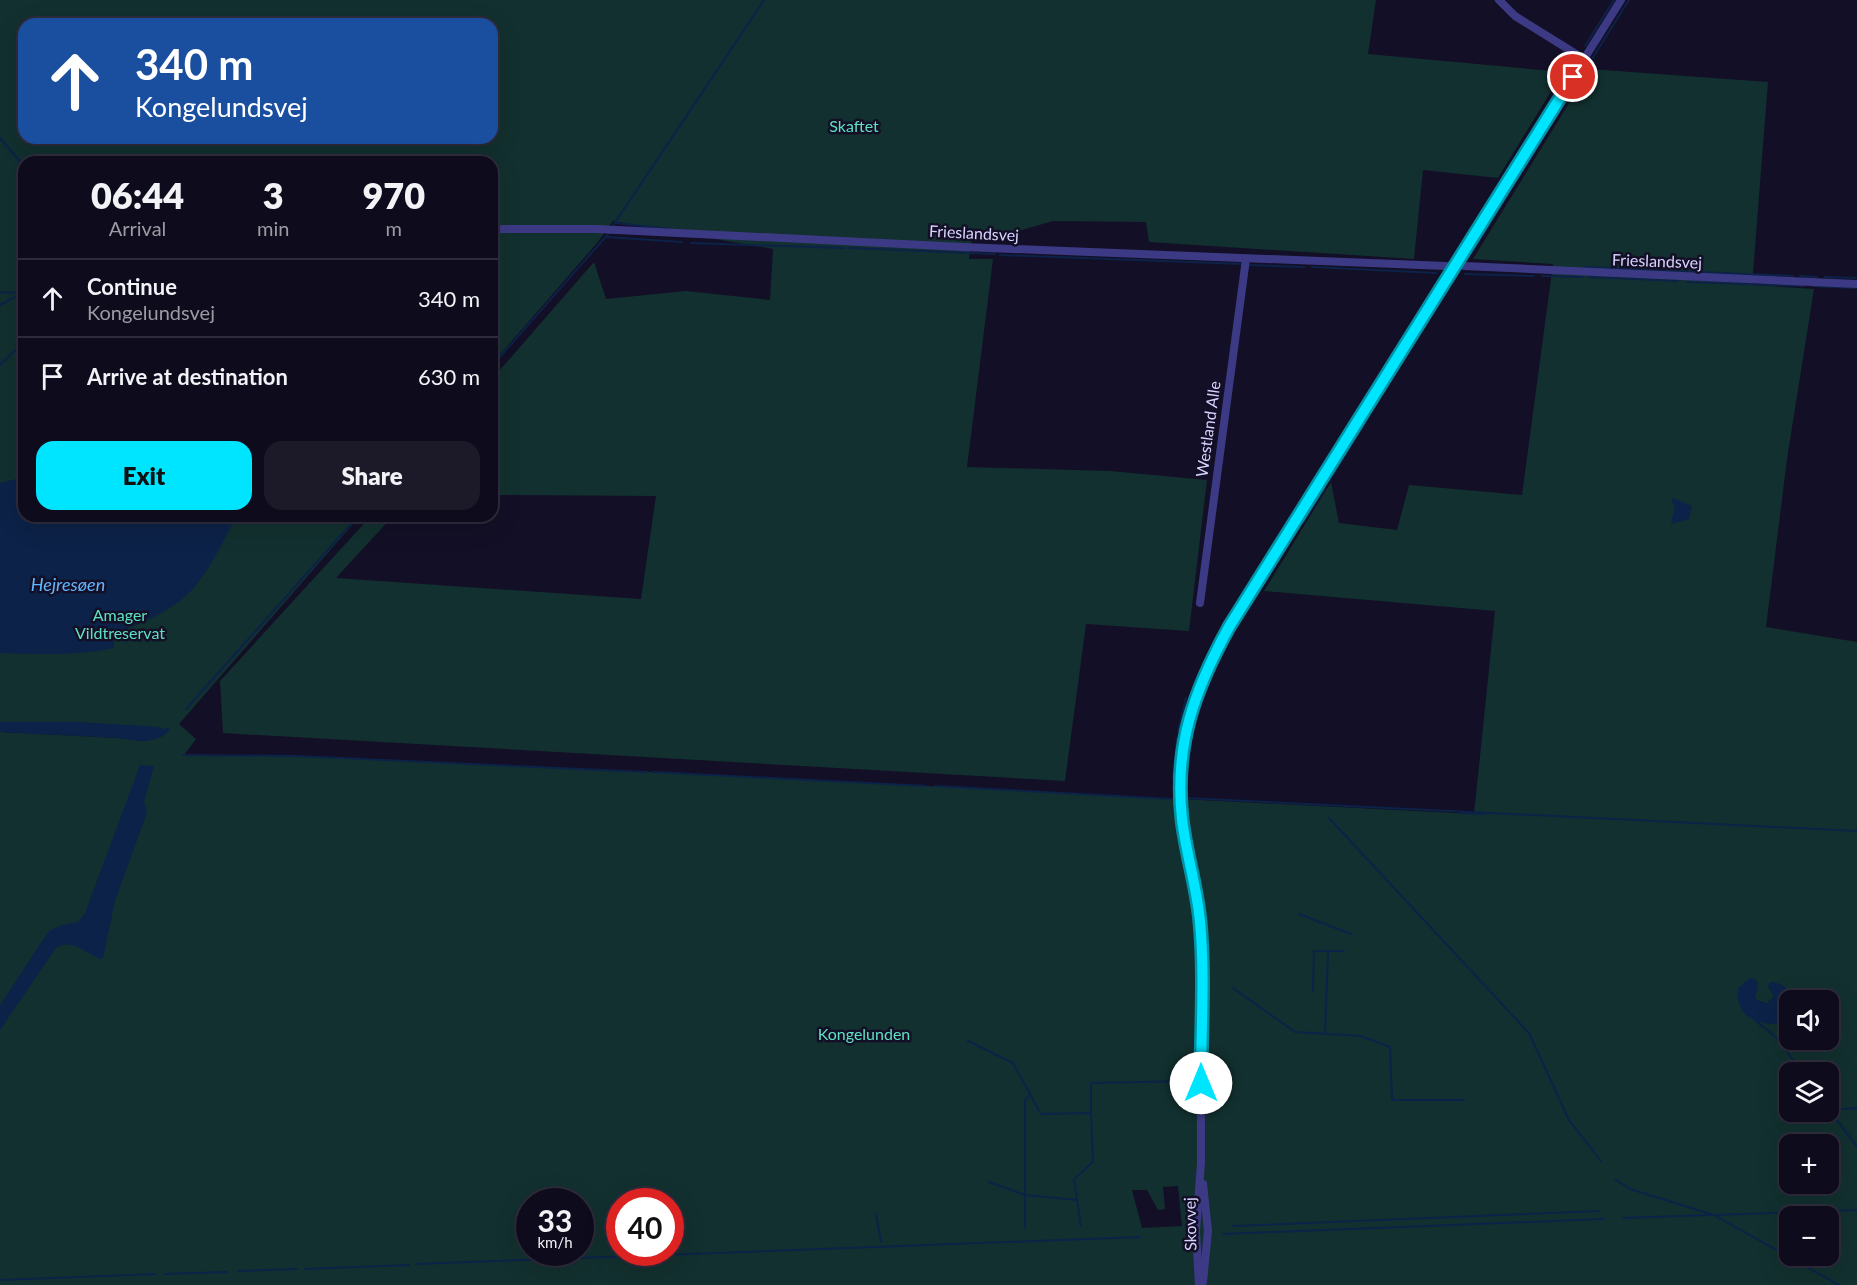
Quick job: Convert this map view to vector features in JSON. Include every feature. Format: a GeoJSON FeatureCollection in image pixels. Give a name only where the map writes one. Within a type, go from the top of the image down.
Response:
{"type":"FeatureCollection","features":[{"type":"Feature","properties":{"kind":"street"},"geometry":{"type":"LineString","coordinates":[[1499,0],[1515,16],[1584,59]]}},
{"type":"Feature","properties":{"kind":"street","name":"Skovvej"},"geometry":{"type":"LineString","coordinates":[[1201,1285],[1208,1231],[1201,1163],[1201,925],[1182,821],[1180,787],[1181,757],[1196,693],[1229,627],[1621,0]]}},
{"type":"Feature","properties":{"kind":"street","name":"Frieslandsvej"},"geometry":{"type":"LineString","coordinates":[[498,229],[597,229],[1246,259],[1464,266],[1586,274],[1857,284]]}},
{"type":"Feature","properties":{"kind":"street","name":"Westland Alle"},"geometry":{"type":"LineString","coordinates":[[1200,603],[1246,259]]}},
{"type":"Feature","properties":{"kind":"green space"},"geometry":{"type":"Polygon","coordinates":[[[0,0],[1376,0],[1368,54],[1563,72],[1498,178],[1423,170],[1414,259],[1149,242],[1146,222],[1053,221],[1015,232],[973,230],[969,259],[993,259],[967,467],[1110,471],[1207,480],[1189,631],[1086,624],[1065,781],[223,733],[220,681],[366,522],[387,522],[336,578],[641,599],[656,496],[498,495],[498,372],[594,262],[606,299],[686,291],[770,300],[773,249],[613,221],[597,243],[498,357],[498,156],[18,156],[18,522],[355,522],[179,724],[196,739],[184,755],[297,756],[653,772],[1474,814],[1495,611],[1264,591],[1331,482],[1339,523],[1397,530],[1409,485],[1522,495],[1553,264],[1473,259],[1590,69],[1768,82],[1752,285],[1814,289],[1787,459],[1766,627],[1857,642],[1857,1285],[0,1285],[0,732],[143,741],[163,736],[0,731],[0,0]],[[1178,1186],[1163,1187],[1165,1209],[1158,1210],[1147,1190],[1132,1190],[1142,1228],[1182,1226],[1178,1186]]]}},
{"type":"Feature","properties":{"kind":"water","name":"Hejresøen"},"geometry":{"type":"Polygon","coordinates":[[[18,478],[18,522],[234,522],[212,562],[189,593],[148,620],[113,635],[114,648],[72,653],[0,653],[0,483],[18,478]]]}},
{"type":"Feature","properties":{"kind":"water"},"geometry":{"type":"Polygon","coordinates":[[[1673,498],[1692,506],[1689,519],[1671,524],[1675,506],[1671,501],[1673,498]]]}},
{"type":"Feature","properties":{"kind":"water"},"geometry":{"type":"Polygon","coordinates":[[[0,722],[79,722],[160,727],[164,730],[167,727],[170,730],[158,738],[139,741],[0,732],[0,722]]]}},
{"type":"Feature","properties":{"kind":"water"},"geometry":{"type":"Polygon","coordinates":[[[140,765],[154,766],[144,802],[147,813],[115,901],[103,958],[99,959],[72,945],[61,945],[56,948],[0,1030],[0,1005],[48,932],[59,926],[78,922],[85,913],[140,765]]]}},
{"type":"Feature","properties":{"kind":"water"},"geometry":{"type":"Polygon","coordinates":[[[1750,978],[1756,980],[1758,985],[1755,999],[1767,1004],[1774,996],[1768,986],[1770,982],[1785,987],[1786,990],[1779,990],[1779,1022],[1768,1024],[1747,1016],[1739,1005],[1738,988],[1750,978]]]}},
{"type":"Feature","properties":{"kind":"waterway"},"geometry":{"type":"LineString","coordinates":[[612,227],[764,0]]}},
{"type":"Feature","properties":{"kind":"waterway"},"geometry":{"type":"LineString","coordinates":[[1585,46],[1614,0]]}},
{"type":"Feature","properties":{"kind":"waterway"},"geometry":{"type":"LineString","coordinates":[[1592,59],[1629,0]]}},
{"type":"Feature","properties":{"kind":"waterway"},"geometry":{"type":"LineString","coordinates":[[1536,125],[1574,64]]}},
{"type":"Feature","properties":{"kind":"waterway"},"geometry":{"type":"LineString","coordinates":[[1546,132],[1587,67]]}},
{"type":"Feature","properties":{"kind":"waterway"},"geometry":{"type":"LineString","coordinates":[[1474,225],[1532,131]]}},
{"type":"Feature","properties":{"kind":"waterway"},"geometry":{"type":"LineString","coordinates":[[1469,257],[1543,137]]}},
{"type":"Feature","properties":{"kind":"waterway"},"geometry":{"type":"LineString","coordinates":[[0,138],[18,159]]}},
{"type":"Feature","properties":{"kind":"waterway"},"geometry":{"type":"LineString","coordinates":[[616,223],[670,229]]}},
{"type":"Feature","properties":{"kind":"waterway"},"geometry":{"type":"LineString","coordinates":[[498,359],[609,233]]}},
{"type":"Feature","properties":{"kind":"waterway"},"geometry":{"type":"LineString","coordinates":[[606,237],[682,242]]}},
{"type":"Feature","properties":{"kind":"waterway"},"geometry":{"type":"LineString","coordinates":[[691,243],[844,248]]}},
{"type":"Feature","properties":{"kind":"waterway"},"geometry":{"type":"LineString","coordinates":[[849,248],[995,254]]}},
{"type":"Feature","properties":{"kind":"waterway"},"geometry":{"type":"LineString","coordinates":[[1000,255],[1243,264]]}},
{"type":"Feature","properties":{"kind":"waterway"},"geometry":{"type":"LineString","coordinates":[[1249,265],[1304,267]]}},
{"type":"Feature","properties":{"kind":"waterway"},"geometry":{"type":"LineString","coordinates":[[1312,267],[1436,273]]}},
{"type":"Feature","properties":{"kind":"waterway"},"geometry":{"type":"LineString","coordinates":[[1585,267],[1793,276]]}},
{"type":"Feature","properties":{"kind":"waterway"},"geometry":{"type":"LineString","coordinates":[[1465,274],[1534,276]]}},
{"type":"Feature","properties":{"kind":"waterway"},"geometry":{"type":"LineString","coordinates":[[1542,276],[1583,277]]}},
{"type":"Feature","properties":{"kind":"waterway"},"geometry":{"type":"LineString","coordinates":[[1800,276],[1817,277]]}},
{"type":"Feature","properties":{"kind":"waterway"},"geometry":{"type":"LineString","coordinates":[[1589,277],[1678,281]]}},
{"type":"Feature","properties":{"kind":"waterway"},"geometry":{"type":"LineString","coordinates":[[1825,277],[1857,278]]}},
{"type":"Feature","properties":{"kind":"waterway"},"geometry":{"type":"LineString","coordinates":[[1398,345],[1439,281]]}},
{"type":"Feature","properties":{"kind":"waterway"},"geometry":{"type":"LineString","coordinates":[[1687,282],[1803,286]]}},
{"type":"Feature","properties":{"kind":"waterway"},"geometry":{"type":"LineString","coordinates":[[1812,286],[1857,288]]}},
{"type":"Feature","properties":{"kind":"waterway"},"geometry":{"type":"LineString","coordinates":[[0,292],[18,293]]}},
{"type":"Feature","properties":{"kind":"waterway"},"geometry":{"type":"LineString","coordinates":[[0,305],[18,295]]}},
{"type":"Feature","properties":{"kind":"waterway"},"geometry":{"type":"LineString","coordinates":[[0,365],[18,348]]}},
{"type":"Feature","properties":{"kind":"waterway"},"geometry":{"type":"LineString","coordinates":[[1391,355],[1394,351]]}},
{"type":"Feature","properties":{"kind":"waterway"},"geometry":{"type":"LineString","coordinates":[[1367,395],[1387,362]]}},
{"type":"Feature","properties":{"kind":"waterway"},"geometry":{"type":"LineString","coordinates":[[1360,406],[1364,400]]}},
{"type":"Feature","properties":{"kind":"waterway"},"geometry":{"type":"LineString","coordinates":[[1353,417],[1356,412]]}},
{"type":"Feature","properties":{"kind":"waterway"},"geometry":{"type":"LineString","coordinates":[[1329,481],[1365,423]]}},
{"type":"Feature","properties":{"kind":"waterway"},"geometry":{"type":"LineString","coordinates":[[1325,462],[1335,447]]}},
{"type":"Feature","properties":{"kind":"waterway"},"geometry":{"type":"LineString","coordinates":[[1302,499],[1318,473]]}},
{"type":"Feature","properties":{"kind":"waterway"},"geometry":{"type":"LineString","coordinates":[[1303,523],[1325,488]]}},
{"type":"Feature","properties":{"kind":"waterway"},"geometry":{"type":"LineString","coordinates":[[1273,546],[1296,510]]}},
{"type":"Feature","properties":{"kind":"waterway"},"geometry":{"type":"LineString","coordinates":[[186,709],[353,522]]}},
{"type":"Feature","properties":{"kind":"waterway"},"geometry":{"type":"LineString","coordinates":[[1178,731],[1186,698]]}},
{"type":"Feature","properties":{"kind":"waterway"},"geometry":{"type":"LineString","coordinates":[[1186,771],[1196,712]]}},
{"type":"Feature","properties":{"kind":"waterway"},"geometry":{"type":"LineString","coordinates":[[1173,779],[1177,738]]}},
{"type":"Feature","properties":{"kind":"waterway"},"geometry":{"type":"LineString","coordinates":[[183,755],[297,756],[647,772]]}},
{"type":"Feature","properties":{"kind":"waterway"},"geometry":{"type":"LineString","coordinates":[[653,772],[926,786]]}},
{"type":"Feature","properties":{"kind":"waterway"},"geometry":{"type":"LineString","coordinates":[[935,786],[1171,799]]}},
{"type":"Feature","properties":{"kind":"waterway"},"geometry":{"type":"LineString","coordinates":[[1186,798],[1857,831]]}},
{"type":"Feature","properties":{"kind":"waterway"},"geometry":{"type":"LineString","coordinates":[[1461,813],[1485,814]]}},
{"type":"Feature","properties":{"kind":"waterway"},"geometry":{"type":"LineString","coordinates":[[1329,818],[1529,1033],[1569,1120],[1601,1161]]}},
{"type":"Feature","properties":{"kind":"waterway"},"geometry":{"type":"LineString","coordinates":[[1299,914],[1351,934]]}},
{"type":"Feature","properties":{"kind":"waterway"},"geometry":{"type":"LineString","coordinates":[[1313,992],[1314,951],[1328,951],[1325,1034]]}},
{"type":"Feature","properties":{"kind":"waterway"},"geometry":{"type":"LineString","coordinates":[[1328,951],[1344,951]]}},
{"type":"Feature","properties":{"kind":"waterway"},"geometry":{"type":"LineString","coordinates":[[1233,988],[1295,1032],[1361,1036],[1390,1047],[1392,1100],[1464,1100]]}},
{"type":"Feature","properties":{"kind":"waterway"},"geometry":{"type":"LineString","coordinates":[[1756,1021],[1776,1037],[1795,1062]]}},
{"type":"Feature","properties":{"kind":"waterway"},"geometry":{"type":"LineString","coordinates":[[968,1041],[1013,1063],[1041,1114],[1091,1113],[1091,1083],[1190,1081]]}},
{"type":"Feature","properties":{"kind":"waterway"},"geometry":{"type":"LineString","coordinates":[[1025,1228],[1025,1100],[1030,1095]]}},
{"type":"Feature","properties":{"kind":"waterway"},"geometry":{"type":"LineString","coordinates":[[1839,1109],[1857,1108]]}},
{"type":"Feature","properties":{"kind":"waterway"},"geometry":{"type":"LineString","coordinates":[[1081,1226],[1074,1179],[1093,1162],[1091,1113]]}},
{"type":"Feature","properties":{"kind":"waterway"},"geometry":{"type":"LineString","coordinates":[[1838,1122],[1857,1147]]}},
{"type":"Feature","properties":{"kind":"waterway"},"geometry":{"type":"LineString","coordinates":[[1615,1179],[1630,1189],[1714,1215],[1839,1285]]}},
{"type":"Feature","properties":{"kind":"waterway"},"geometry":{"type":"LineString","coordinates":[[989,1182],[1025,1195],[1077,1200]]}},
{"type":"Feature","properties":{"kind":"waterway"},"geometry":{"type":"LineString","coordinates":[[1716,1215],[1857,1210]]}},
{"type":"Feature","properties":{"kind":"waterway"},"geometry":{"type":"LineString","coordinates":[[1233,1226],[1599,1211]]}},
{"type":"Feature","properties":{"kind":"waterway"},"geometry":{"type":"LineString","coordinates":[[876,1214],[881,1242]]}},
{"type":"Feature","properties":{"kind":"waterway"},"geometry":{"type":"LineString","coordinates":[[1623,1218],[1710,1215]]}},
{"type":"Feature","properties":{"kind":"waterway"},"geometry":{"type":"LineString","coordinates":[[1223,1234],[1604,1219]]}},
{"type":"Feature","properties":{"kind":"waterway"},"geometry":{"type":"LineString","coordinates":[[684,1254],[1140,1237]]}},
{"type":"Feature","properties":{"kind":"waterway"},"geometry":{"type":"LineString","coordinates":[[416,1264],[606,1257]]}},
{"type":"Feature","properties":{"kind":"waterway"},"geometry":{"type":"LineString","coordinates":[[305,1269],[409,1265]]}},
{"type":"Feature","properties":{"kind":"waterway"},"geometry":{"type":"LineString","coordinates":[[238,1271],[297,1269]]}},
{"type":"Feature","properties":{"kind":"waterway"},"geometry":{"type":"LineString","coordinates":[[165,1274],[227,1272]]}},
{"type":"Feature","properties":{"kind":"waterway"},"geometry":{"type":"LineString","coordinates":[[0,1280],[156,1274]]}},
{"type":"Feature","properties":{"kind":"route"},"geometry":{"type":"LineString","coordinates":[[1201,1083],[1201,925],[1182,821],[1180,787],[1184,739],[1196,693],[1208,664],[1229,627],[1573,77]]}},
{"type":"Feature","properties":{"kind":"park label","name":"Skaftet"},"geometry":{"type":"Point","coordinates":[854,126]}},
{"type":"Feature","properties":{"kind":"park label","name":"Amager Vildtreservat"},"geometry":{"type":"Point","coordinates":[120,624]}},
{"type":"Feature","properties":{"kind":"park label","name":"Kongelunden"},"geometry":{"type":"Point","coordinates":[864,1034]}}]}
